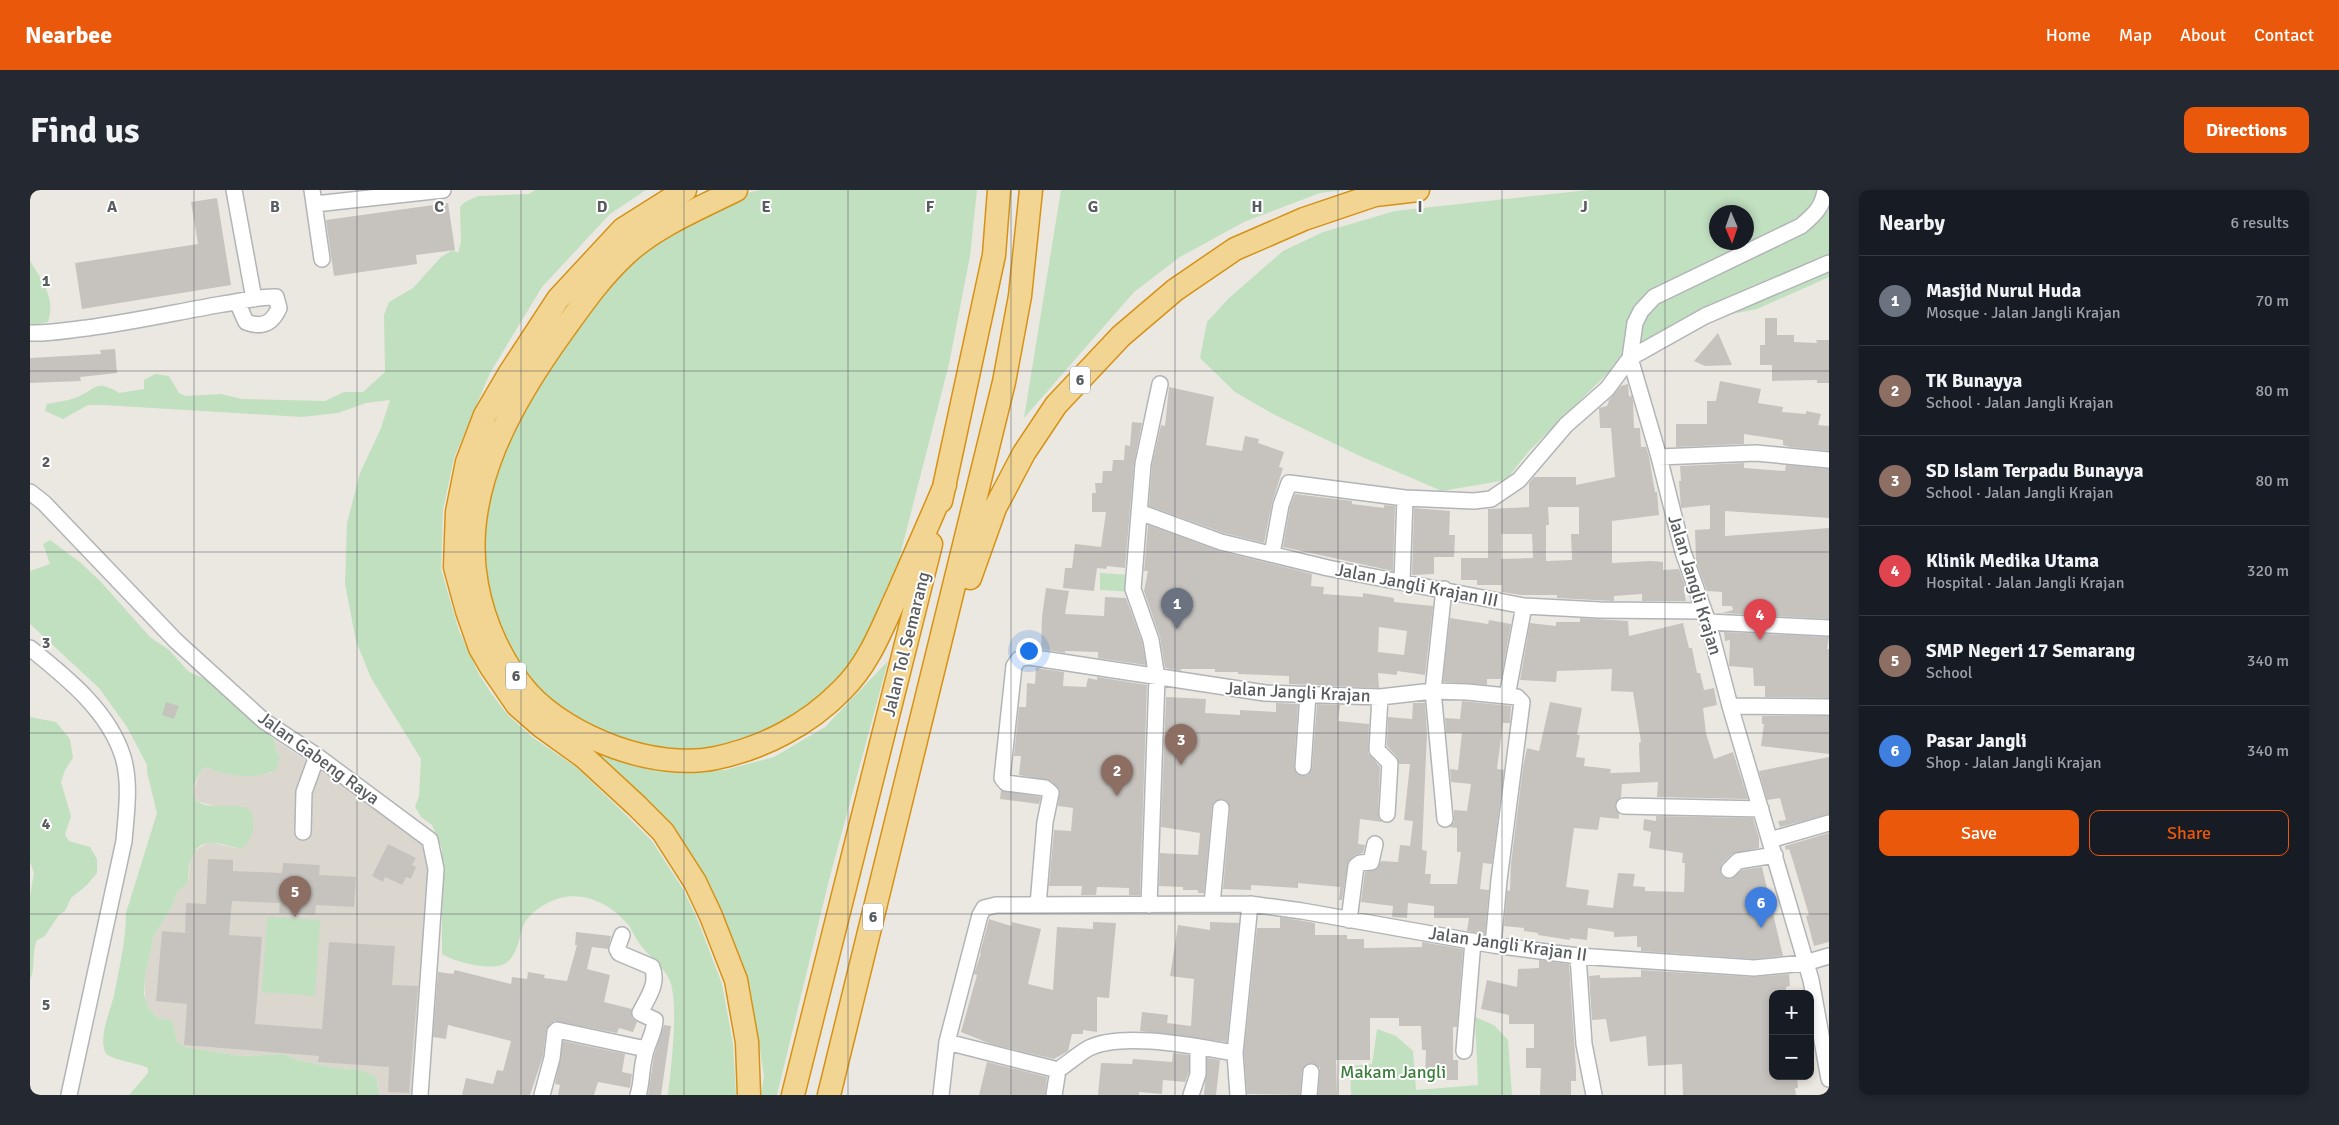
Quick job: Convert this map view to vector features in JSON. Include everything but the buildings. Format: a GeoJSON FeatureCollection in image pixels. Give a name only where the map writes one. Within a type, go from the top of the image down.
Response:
{"type":"FeatureCollection","features":[{"type":"Feature","properties":{"kind":"highway","name":"6"},"geometry":{"type":"LineString","coordinates":[[685,190],[623,230],[558,299],[509,374],[485,416],[467,462],[456,512],[455,567],[466,611],[480,648],[512,698],[541,726],[584,757],[663,832],[695,882],[711,916],[736,980],[747,1042],[749,1095]]}},
{"type":"Feature","properties":{"kind":"highway","name":"6"},"geometry":{"type":"LineString","coordinates":[[736,190],[676,220],[627,252],[593,290],[545,355],[515,402],[491,457],[476,508],[473,558],[477,585],[486,619],[504,660],[529,694],[570,726],[601,742],[636,755],[680,760],[713,759],[760,745],[800,725],[843,690],[872,650],[945,486]]}},
{"type":"Feature","properties":{"kind":"highway","name":"Jalan Tol Semarang"},"geometry":{"type":"LineString","coordinates":[[793,1095],[945,486],[994,255],[999,190]]}},
{"type":"Feature","properties":{"kind":"highway","name":"Jalan Tol Semarang"},"geometry":{"type":"LineString","coordinates":[[829,1095],[1004,382],[1020,296],[1031,190]]}},
{"type":"Feature","properties":{"kind":"highway","name":"6"},"geometry":{"type":"LineString","coordinates":[[916,738],[995,508],[1024,453],[1056,405],[1121,336],[1175,290],[1234,249],[1304,219],[1375,195],[1418,190]]}},
{"type":"Feature","properties":{"kind":"street"},"geometry":{"type":"LineString","coordinates":[[234,190],[254,299]]}},
{"type":"Feature","properties":{"kind":"street"},"geometry":{"type":"LineString","coordinates":[[322,259],[314,197],[443,190]]}},
{"type":"Feature","properties":{"kind":"street","name":"Jalan Jangli Krajan"},"geometry":{"type":"LineString","coordinates":[[1825,190],[1824,202],[1817,212],[1801,226],[1654,298],[1641,311],[1635,323],[1630,358],[1659,457],[1683,552],[1706,616],[1730,706],[1811,980],[1829,1079]]}},
{"type":"Feature","properties":{"kind":"street"},"geometry":{"type":"LineString","coordinates":[[1272,554],[1281,505],[1289,483],[1405,498],[1474,501],[1491,499],[1519,480],[1566,425],[1608,389],[1630,358],[1705,316],[1829,263]]}},
{"type":"Feature","properties":{"kind":"street"},"geometry":{"type":"LineString","coordinates":[[30,333],[52,333],[137,321],[237,302],[254,299],[276,297],[279,302],[279,308],[275,317],[266,324],[255,325],[246,322],[237,302]]}},
{"type":"Feature","properties":{"kind":"street"},"geometry":{"type":"LineString","coordinates":[[1149,905],[1157,678],[1151,640],[1133,589],[1147,440],[1160,384]]}},
{"type":"Feature","properties":{"kind":"street"},"geometry":{"type":"LineString","coordinates":[[1659,457],[1756,453],[1829,460]]}},
{"type":"Feature","properties":{"kind":"street","name":"Jalan Gabeng Raya"},"geometry":{"type":"LineString","coordinates":[[30,492],[44,503],[176,642],[264,721],[317,756],[427,836],[433,847],[436,869],[420,1095]]}},
{"type":"Feature","properties":{"kind":"street"},"geometry":{"type":"LineString","coordinates":[[1402,582],[1405,498]]}},
{"type":"Feature","properties":{"kind":"street","name":"Jalan Jangli Krajan III"},"geometry":{"type":"LineString","coordinates":[[1139,512],[1221,542],[1328,568],[1524,606],[1706,616],[1829,628]]}},
{"type":"Feature","properties":{"kind":"street"},"geometry":{"type":"LineString","coordinates":[[1444,589],[1433,692],[1445,819]]}},
{"type":"Feature","properties":{"kind":"street"},"geometry":{"type":"LineString","coordinates":[[1493,945],[1499,880],[1523,708],[1521,699],[1507,696],[1524,606]]}},
{"type":"Feature","properties":{"kind":"street"},"geometry":{"type":"LineString","coordinates":[[30,648],[66,678],[92,704],[108,727],[123,758],[128,801],[124,841],[69,1095]]}},
{"type":"Feature","properties":{"kind":"street","name":"Jalan Jangli Krajan"},"geometry":{"type":"LineString","coordinates":[[1038,905],[1045,822],[1051,793],[1045,788],[1006,782],[1002,778],[1014,666],[1019,660],[1029,657],[1249,692],[1380,697],[1433,692],[1466,692],[1507,696]]}},
{"type":"Feature","properties":{"kind":"street"},"geometry":{"type":"LineString","coordinates":[[1303,767],[1308,694]]}},
{"type":"Feature","properties":{"kind":"street"},"geometry":{"type":"LineString","coordinates":[[1380,697],[1377,750],[1390,763],[1387,814]]}},
{"type":"Feature","properties":{"kind":"street"},"geometry":{"type":"LineString","coordinates":[[1730,706],[1829,707]]}},
{"type":"Feature","properties":{"kind":"street"},"geometry":{"type":"LineString","coordinates":[[303,832],[304,792],[317,756]]}},
{"type":"Feature","properties":{"kind":"street"},"geometry":{"type":"LineString","coordinates":[[1624,806],[1761,809]]}},
{"type":"Feature","properties":{"kind":"street"},"geometry":{"type":"LineString","coordinates":[[1212,904],[1221,808]]}},
{"type":"Feature","properties":{"kind":"street"},"geometry":{"type":"LineString","coordinates":[[1729,870],[1738,861],[1829,823]]}},
{"type":"Feature","properties":{"kind":"street"},"geometry":{"type":"LineString","coordinates":[[1350,920],[1356,866],[1360,863],[1371,862],[1375,844]]}},
{"type":"Feature","properties":{"kind":"street"},"geometry":{"type":"LineString","coordinates":[[1238,1095],[1235,1053],[1250,904]]}},
{"type":"Feature","properties":{"kind":"street","name":"Jalan Jangli Krajan II"},"geometry":{"type":"LineString","coordinates":[[947,1042],[980,915],[984,908],[996,905],[1250,904],[1493,945],[1578,956],[1754,968],[1805,962],[1829,956]]}},
{"type":"Feature","properties":{"kind":"street"},"geometry":{"type":"LineString","coordinates":[[622,935],[618,948],[619,953],[648,965],[654,972],[654,985],[640,1013],[655,1020],[654,1034],[646,1050],[638,1095]]}},
{"type":"Feature","properties":{"kind":"street"},"geometry":{"type":"LineString","coordinates":[[1464,1051],[1473,941]]}},
{"type":"Feature","properties":{"kind":"street"},"geometry":{"type":"LineString","coordinates":[[1578,956],[1584,1044],[1594,1095]]}},
{"type":"Feature","properties":{"kind":"street"},"geometry":{"type":"LineString","coordinates":[[542,1095],[557,1030],[646,1050]]}},
{"type":"Feature","properties":{"kind":"street"},"geometry":{"type":"LineString","coordinates":[[1054,1095],[1058,1070],[1088,1048],[1104,1043],[1135,1040],[1235,1053]]}},
{"type":"Feature","properties":{"kind":"street"},"geometry":{"type":"LineString","coordinates":[[941,1095],[947,1042],[1058,1070]]}},
{"type":"Feature","properties":{"kind":"street"},"geometry":{"type":"LineString","coordinates":[[1191,1095],[1198,1074],[1198,1047]]}},
{"type":"Feature","properties":{"kind":"street"},"geometry":{"type":"LineString","coordinates":[[1309,1095],[1311,1072]]}},
{"type":"Feature","properties":{"kind":"shaded area"},"geometry":{"type":"Polygon","coordinates":[[[275,740],[431,844],[412,1095],[380,1095],[378,1083],[360,1070],[329,1067],[295,1059],[283,1054],[241,1056],[185,1047],[177,1041],[172,1020],[158,1018],[149,1009],[145,1001],[145,976],[154,935],[173,905],[177,892],[188,883],[191,856],[207,843],[236,848],[219,807],[199,802],[194,797],[193,791],[201,770],[207,767],[235,775],[271,773],[280,756],[276,750],[275,740]]]}},
{"type":"Feature","properties":{"kind":"green space"},"geometry":{"type":"Polygon","coordinates":[[[535,190],[646,190],[610,214],[542,287],[490,373],[454,458],[443,510],[441,569],[459,631],[479,674],[491,693],[507,714],[532,737],[576,767],[652,841],[683,889],[698,921],[722,984],[733,1044],[736,1095],[668,1095],[674,1021],[673,992],[670,981],[664,971],[639,943],[623,919],[599,902],[570,896],[555,899],[545,904],[530,915],[524,924],[515,951],[509,961],[498,966],[473,965],[442,954],[442,848],[432,825],[421,817],[415,807],[419,796],[421,759],[371,678],[356,641],[345,584],[347,523],[360,473],[381,428],[390,400],[366,403],[338,413],[302,417],[88,405],[63,419],[45,411],[47,404],[75,398],[100,386],[105,386],[119,393],[144,389],[144,380],[155,374],[169,376],[179,393],[186,396],[221,394],[242,399],[325,401],[344,392],[363,392],[385,372],[384,315],[389,302],[413,288],[441,257],[453,250],[458,253],[461,242],[460,207],[465,202],[478,196],[529,194],[535,190]]]}},
{"type":"Feature","properties":{"kind":"green space"},"geometry":{"type":"Polygon","coordinates":[[[760,190],[977,190],[970,256],[949,364],[893,583],[866,646],[838,684],[795,718],[758,738],[712,751],[638,747],[574,720],[535,688],[511,656],[485,584],[484,509],[499,459],[552,360],[632,258],[680,226],[747,193],[760,190]]]}},
{"type":"Feature","properties":{"kind":"green space"},"geometry":{"type":"Polygon","coordinates":[[[1061,190],[1345,190],[1320,193],[1244,222],[1180,257],[1134,292],[1024,418],[1061,190]]]}},
{"type":"Feature","properties":{"kind":"green space"},"geometry":{"type":"Polygon","coordinates":[[[1589,190],[1829,190],[1829,277],[1757,309],[1692,322],[1620,361],[1529,451],[1506,480],[1442,491],[1360,456],[1273,414],[1235,392],[1200,358],[1207,322],[1229,298],[1283,251],[1323,232],[1395,211],[1589,190]]]}},
{"type":"Feature","properties":{"kind":"green space"},"geometry":{"type":"Polygon","coordinates":[[[30,261],[43,282],[49,297],[50,313],[48,322],[30,326],[30,261]]]}},
{"type":"Feature","properties":{"kind":"green space"},"geometry":{"type":"Polygon","coordinates":[[[50,540],[81,563],[101,582],[150,637],[169,650],[189,672],[213,682],[249,719],[275,740],[276,750],[280,756],[277,769],[261,775],[232,775],[207,767],[201,770],[193,789],[196,799],[202,804],[210,806],[239,806],[246,808],[252,815],[253,831],[243,848],[207,843],[196,850],[190,862],[188,883],[177,892],[173,905],[154,935],[145,976],[144,995],[149,1009],[158,1018],[172,1020],[177,1041],[185,1047],[241,1056],[283,1054],[295,1059],[329,1067],[360,1070],[376,1077],[380,1095],[129,1095],[148,1073],[148,1068],[116,1059],[106,1054],[103,1039],[121,962],[126,913],[157,813],[147,765],[127,727],[99,688],[30,624],[30,571],[50,564],[43,544],[50,540]]]}},
{"type":"Feature","properties":{"kind":"green space"},"geometry":{"type":"Polygon","coordinates":[[[1100,573],[1132,575],[1131,592],[1100,590],[1100,573]]]}},
{"type":"Feature","properties":{"kind":"green space"},"geometry":{"type":"Polygon","coordinates":[[[888,661],[829,880],[777,1095],[761,1095],[764,1076],[750,986],[708,887],[583,748],[686,773],[725,770],[774,757],[825,727],[888,661]]]}},
{"type":"Feature","properties":{"kind":"green space"},"geometry":{"type":"Polygon","coordinates":[[[30,717],[56,722],[70,739],[73,758],[65,770],[61,782],[71,816],[65,835],[69,841],[90,847],[97,859],[97,873],[87,885],[71,898],[65,911],[59,915],[44,937],[37,940],[30,980],[30,896],[34,873],[30,862],[30,717]]]}},
{"type":"Feature","properties":{"kind":"green space"},"geometry":{"type":"Polygon","coordinates":[[[267,917],[320,920],[315,996],[262,992],[267,917]]]}},
{"type":"Feature","properties":{"kind":"green space","name":"Makam Jangli"},"geometry":{"type":"Polygon","coordinates":[[[1475,1017],[1494,1025],[1508,1040],[1512,1095],[1351,1095],[1350,1066],[1372,1064],[1377,1029],[1396,1036],[1413,1051],[1416,1090],[1478,1085],[1475,1017]]]}},
{"type":"Feature","properties":{"kind":"place","name":"Masjid Nurul Huda"},"geometry":{"type":"Point","coordinates":[1177,629]}},
{"type":"Feature","properties":{"kind":"place","name":"Klinik Medika Utama"},"geometry":{"type":"Point","coordinates":[1760,640]}},
{"type":"Feature","properties":{"kind":"place","name":"SD Islam Terpadu Bunayya"},"geometry":{"type":"Point","coordinates":[1181,765]}},
{"type":"Feature","properties":{"kind":"place","name":"TK Bunayya"},"geometry":{"type":"Point","coordinates":[1117,796]}},
{"type":"Feature","properties":{"kind":"place","name":"SMP Negeri 17 Semarang"},"geometry":{"type":"Point","coordinates":[295,917]}},
{"type":"Feature","properties":{"kind":"place","name":"Pasar Jangli"},"geometry":{"type":"Point","coordinates":[1761,928]}}]}
